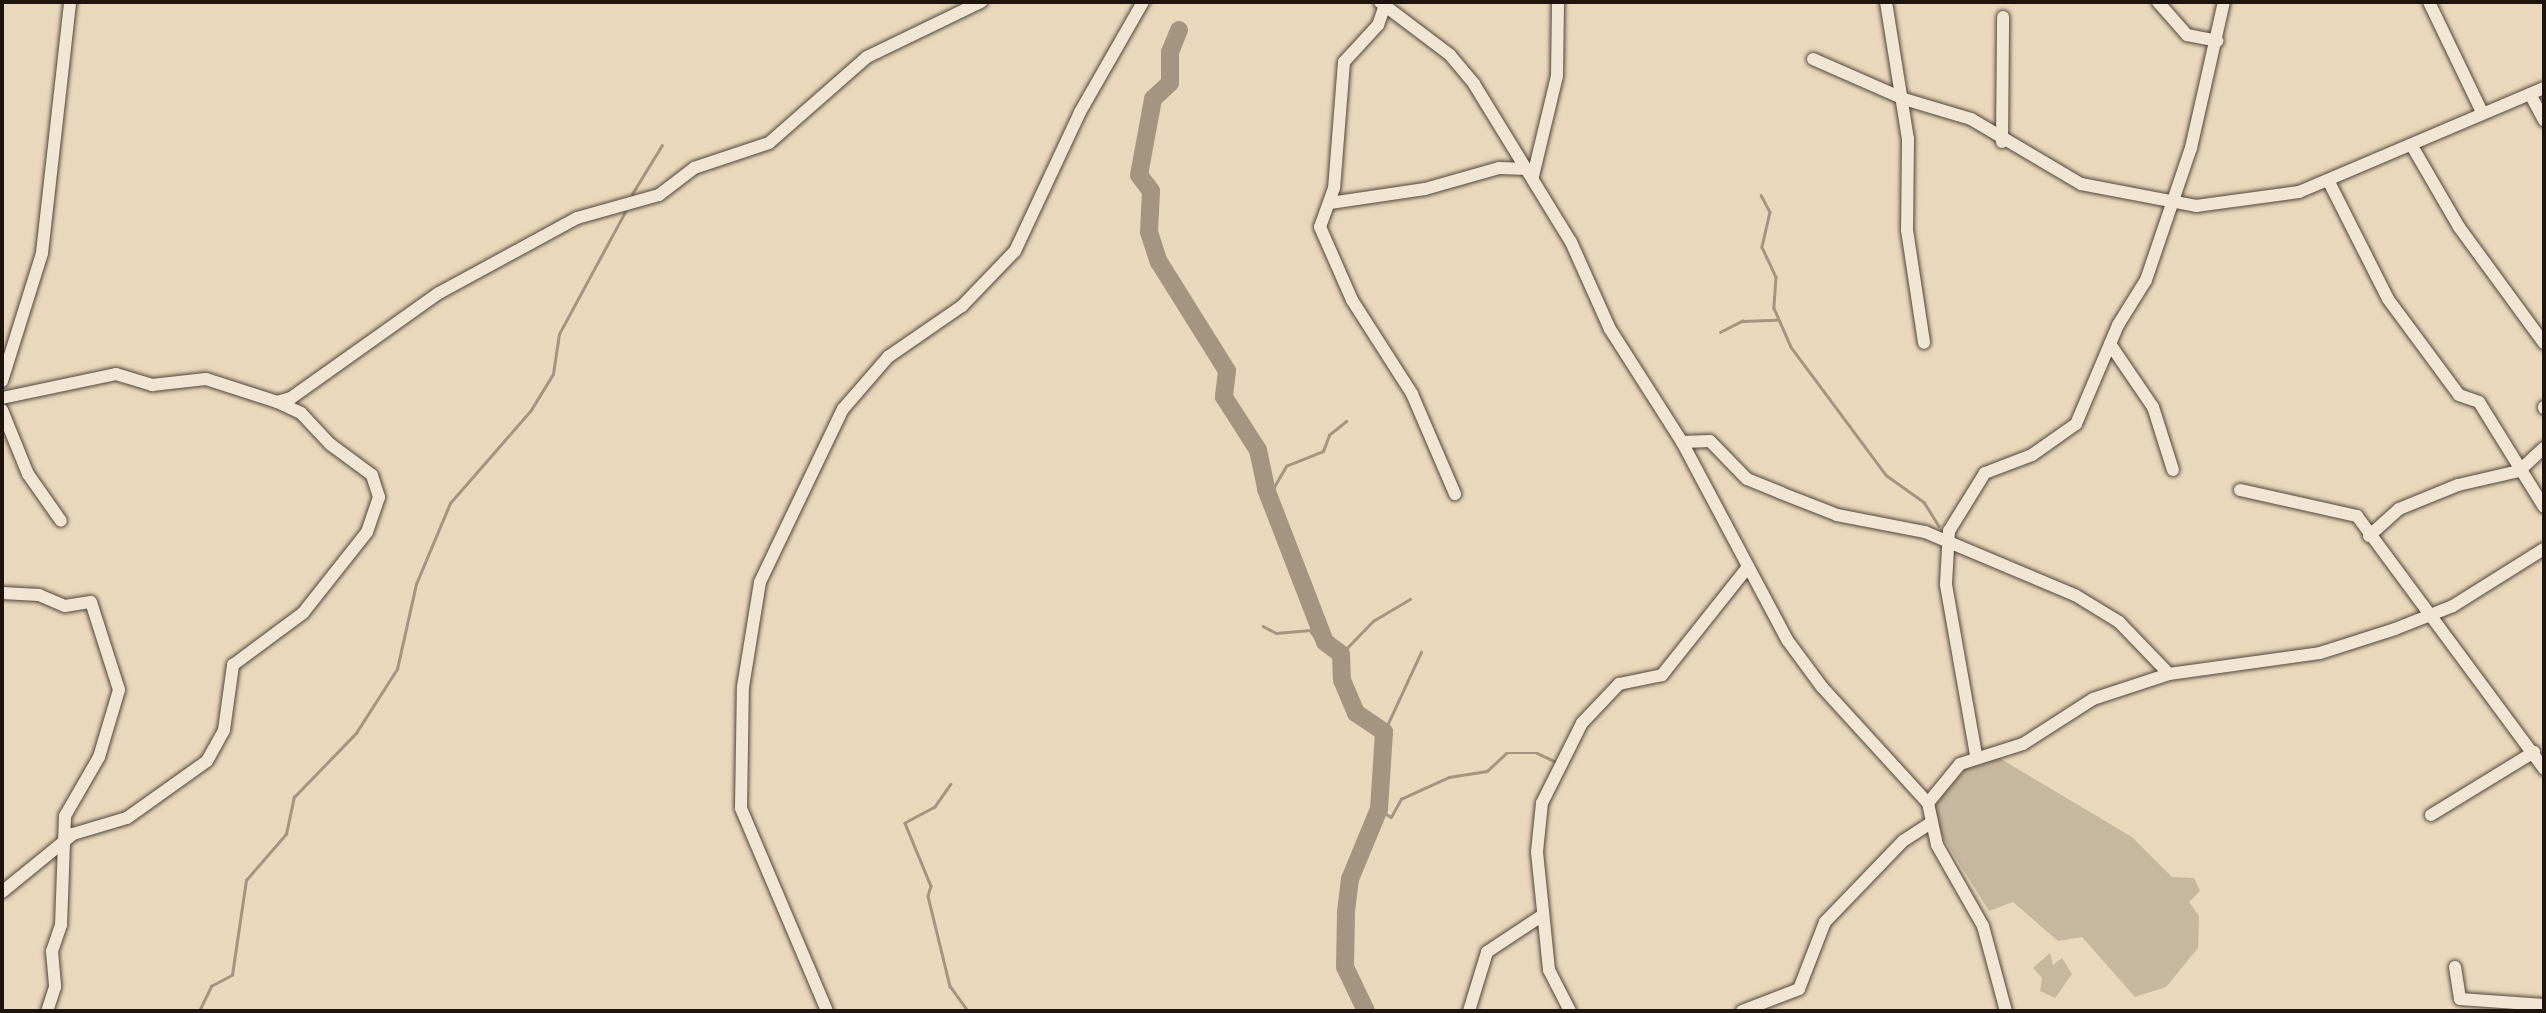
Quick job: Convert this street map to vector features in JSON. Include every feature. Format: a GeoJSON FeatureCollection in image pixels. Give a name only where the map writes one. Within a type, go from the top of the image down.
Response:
{"type":"FeatureCollection","features":[{"type":"Feature","properties":{"kind":"street"},"geometry":{"type":"LineString","coordinates":[[2,381],[20,336],[46,229],[70,2]]}},
{"type":"Feature","properties":{"kind":"street"},"geometry":{"type":"LineString","coordinates":[[277,402],[354,357],[439,293],[554,229],[659,195],[694,168],[781,136],[867,57],[981,2]]}},
{"type":"Feature","properties":{"kind":"street"},"geometry":{"type":"LineString","coordinates":[[827,1011],[741,808],[743,687],[760,582],[843,409],[888,357],[962,306],[1016,251],[1080,112],[1143,2]]}},
{"type":"Feature","properties":{"kind":"street"},"geometry":{"type":"LineString","coordinates":[[1531,172],[1557,76],[1558,2]]}},
{"type":"Feature","properties":{"kind":"street"},"geometry":{"type":"LineString","coordinates":[[1886,2],[1903,99],[1907,230],[1924,343]]}},
{"type":"Feature","properties":{"kind":"street"},"geometry":{"type":"LineString","coordinates":[[2158,2],[2187,35],[2217,41]]}},
{"type":"Feature","properties":{"kind":"street"},"geometry":{"type":"LineString","coordinates":[[1976,755],[1946,583],[1949,541],[1967,493],[1985,473],[2068,433],[2110,344],[2146,280],[2172,204],[2217,41],[2224,2]]}},
{"type":"Feature","properties":{"kind":"street"},"geometry":{"type":"LineString","coordinates":[[2430,2],[2482,113]]}},
{"type":"Feature","properties":{"kind":"street"},"geometry":{"type":"LineString","coordinates":[[1455,494],[1392,355],[1352,300],[1320,227],[1330,203],[1344,62],[1377,24],[1382,4],[1462,69],[1531,172],[1620,346],[1682,442],[1806,669],[1928,803]]}},
{"type":"Feature","properties":{"kind":"street"},"geometry":{"type":"LineString","coordinates":[[2002,142],[2003,17]]}},
{"type":"Feature","properties":{"kind":"street"},"geometry":{"type":"LineString","coordinates":[[1813,59],[1903,99],[1971,118],[2002,142],[2081,184],[2172,204],[2257,201],[2328,180],[2544,88]]}},
{"type":"Feature","properties":{"kind":"street"},"geometry":{"type":"LineString","coordinates":[[2530,94],[2544,120]]}},
{"type":"Feature","properties":{"kind":"street"},"geometry":{"type":"LineString","coordinates":[[2412,146],[2459,227],[2539,323],[2544,343]]}},
{"type":"Feature","properties":{"kind":"street"},"geometry":{"type":"LineString","coordinates":[[1330,203],[1425,189],[1499,168],[1531,172]]}},
{"type":"Feature","properties":{"kind":"street"},"geometry":{"type":"LineString","coordinates":[[2328,180],[2388,299],[2459,395],[2479,402],[2519,471],[2544,507]]}},
{"type":"Feature","properties":{"kind":"street"},"geometry":{"type":"LineString","coordinates":[[2110,344],[2153,407],[2173,470]]}},
{"type":"Feature","properties":{"kind":"street"},"geometry":{"type":"LineString","coordinates":[[2,398],[116,374],[152,385],[206,379],[277,402],[301,413],[330,444],[372,474],[379,497],[373,520],[303,613],[233,666],[225,730],[206,761],[127,818],[102,821],[63,845],[2,892]]}},
{"type":"Feature","properties":{"kind":"street"},"geometry":{"type":"LineString","coordinates":[[2,410],[28,474],[61,521]]}},
{"type":"Feature","properties":{"kind":"street"},"geometry":{"type":"LineString","coordinates":[[1682,442],[1710,441],[1746,479],[1837,514],[1949,541],[2094,606],[2169,674]]}},
{"type":"Feature","properties":{"kind":"street"},"geometry":{"type":"LineString","coordinates":[[2369,536],[2399,509],[2458,485],[2519,471],[2544,448]]}},
{"type":"Feature","properties":{"kind":"street"},"geometry":{"type":"LineString","coordinates":[[2240,490],[2343,509],[2357,516],[2429,618],[2533,751],[2544,769]]}},
{"type":"Feature","properties":{"kind":"street"},"geometry":{"type":"LineString","coordinates":[[2006,1011],[1983,926],[1929,824],[1928,803],[1944,778],[1976,755],[2009,751],[2093,699],[2169,674],[2320,653],[2429,618],[2544,549]]}},
{"type":"Feature","properties":{"kind":"street"},"geometry":{"type":"LineString","coordinates":[[1570,1011],[1549,970],[1538,822],[1571,741],[1619,684],[1661,675],[1748,567]]}},
{"type":"Feature","properties":{"kind":"street"},"geometry":{"type":"LineString","coordinates":[[2,593],[39,595],[65,606],[91,602],[119,690],[99,757],[65,816],[61,925],[52,951],[55,987],[47,1011]]}},
{"type":"Feature","properties":{"kind":"street"},"geometry":{"type":"LineString","coordinates":[[2431,815],[2533,751]]}},
{"type":"Feature","properties":{"kind":"street"},"geometry":{"type":"LineString","coordinates":[[1742,1011],[1799,989],[1825,922],[1903,841],[1929,824]]}},
{"type":"Feature","properties":{"kind":"street"},"geometry":{"type":"LineString","coordinates":[[1469,1011],[1488,951],[1544,915]]}},
{"type":"Feature","properties":{"kind":"street"},"geometry":{"type":"LineString","coordinates":[[2455,967],[2460,999],[2544,1005]]}},
{"type":"Feature","properties":{"kind":"shaded area"},"geometry":{"type":"Polygon","coordinates":[[[1996,756],[2132,837],[2172,877],[2194,878],[2200,891],[2189,902],[2199,916],[2198,948],[2166,987],[2135,997],[2082,937],[2058,941],[2013,902],[1989,911],[1936,826],[1931,806],[1973,761],[1996,756]]]}},
{"type":"Feature","properties":{"kind":"shaded area"},"geometry":{"type":"Polygon","coordinates":[[[2050,953],[2053,965],[2062,958],[2072,974],[2055,998],[2040,991],[2042,978],[2033,968],[2050,953]]]}},
{"type":"Feature","properties":{"kind":"waterway"},"geometry":{"type":"LineString","coordinates":[[1179,30],[1170,52],[1170,83],[1153,99],[1139,175],[1151,191],[1149,232],[1159,262],[1227,371],[1224,397],[1258,450],[1266,489],[1325,642],[1341,654],[1342,680],[1356,713],[1384,732],[1379,809],[1350,879],[1346,914],[1345,967],[1366,1011]]}},
{"type":"Feature","properties":{"kind":"waterway"},"geometry":{"type":"LineString","coordinates":[[632,194],[662,145]]}},
{"type":"Feature","properties":{"kind":"waterway"},"geometry":{"type":"LineString","coordinates":[[1761,195],[1770,212],[1762,247],[1776,277],[1774,308],[1791,347],[1886,475],[1924,502],[1939,526]]}},
{"type":"Feature","properties":{"kind":"waterway"},"geometry":{"type":"LineString","coordinates":[[199,1011],[211,986],[232,975],[246,880],[286,834],[294,797],[356,733],[397,669],[416,584],[450,503],[531,410],[553,374],[559,334],[625,212]]}},
{"type":"Feature","properties":{"kind":"waterway"},"geometry":{"type":"LineString","coordinates":[[1720,332],[1742,321],[1776,320]]}},
{"type":"Feature","properties":{"kind":"waterway"},"geometry":{"type":"LineString","coordinates":[[1266,489],[1274,487],[1286,466],[1323,451],[1329,435],[1346,421]]}},
{"type":"Feature","properties":{"kind":"waterway"},"geometry":{"type":"LineString","coordinates":[[1263,626],[1276,633],[1310,630],[1321,646],[1341,654],[1373,621],[1410,599]]}},
{"type":"Feature","properties":{"kind":"waterway"},"geometry":{"type":"LineString","coordinates":[[1384,732],[1421,652]]}},
{"type":"Feature","properties":{"kind":"waterway"},"geometry":{"type":"LineString","coordinates":[[1379,809],[1391,817],[1401,799],[1449,777],[1487,771],[1506,753],[1537,753],[1556,762]]}},
{"type":"Feature","properties":{"kind":"waterway"},"geometry":{"type":"LineString","coordinates":[[951,784],[935,807],[905,823],[931,886],[928,896],[950,986],[968,1011]]}}]}
